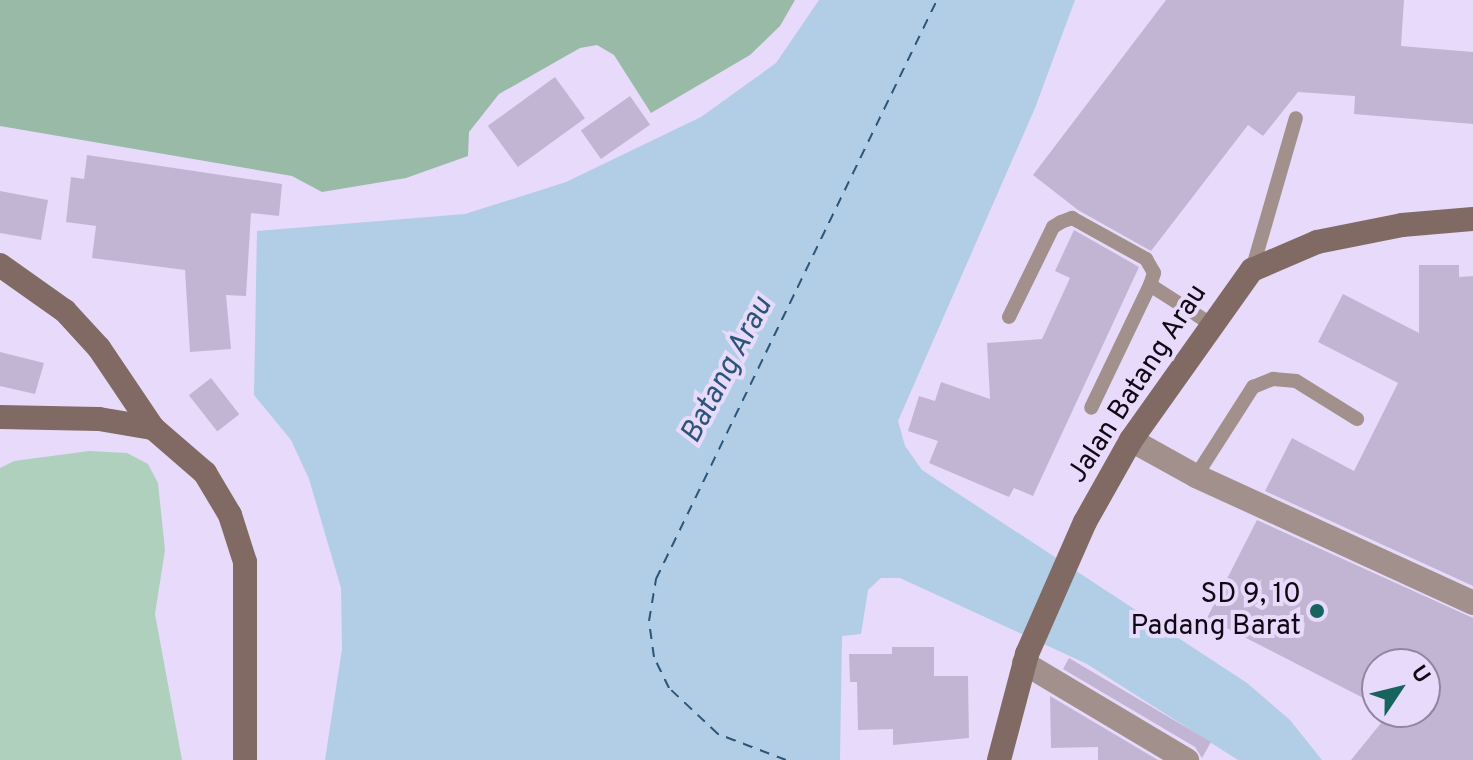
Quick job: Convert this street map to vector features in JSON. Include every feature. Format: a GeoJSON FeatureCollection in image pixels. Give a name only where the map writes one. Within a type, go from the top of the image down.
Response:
{"type":"FeatureCollection","features":[{"type":"Feature","properties":{"kind":"main road"},"geometry":{"type":"LineString","coordinates":[[1252,270],[1317,242],[1402,225],[1473,219]]}},
{"type":"Feature","properties":{"kind":"main road"},"geometry":{"type":"LineString","coordinates":[[0,265],[65,311],[99,348],[153,428],[205,473],[230,515],[245,562],[245,760]]}},
{"type":"Feature","properties":{"kind":"main road","name":"Jalan Batang Arau"},"geometry":{"type":"LineString","coordinates":[[999,760],[1025,659],[1085,522],[1131,440],[1252,270]]}},
{"type":"Feature","properties":{"kind":"main road"},"geometry":{"type":"LineString","coordinates":[[0,417],[99,419],[153,428]]}},
{"type":"Feature","properties":{"kind":"street"},"geometry":{"type":"LineString","coordinates":[[1131,440],[1196,476],[1473,603]]}},
{"type":"Feature","properties":{"kind":"street"},"geometry":{"type":"LineString","coordinates":[[1025,659],[1187,760]]}},
{"type":"Feature","properties":{"kind":"lane"},"geometry":{"type":"LineString","coordinates":[[1252,270],[1296,118]]}},
{"type":"Feature","properties":{"kind":"lane"},"geometry":{"type":"LineString","coordinates":[[1009,317],[1053,227],[1072,218],[1146,259],[1154,273],[1150,285],[1091,408]]}},
{"type":"Feature","properties":{"kind":"lane"},"geometry":{"type":"LineString","coordinates":[[1150,285],[1211,324]]}},
{"type":"Feature","properties":{"kind":"lane"},"geometry":{"type":"LineString","coordinates":[[1196,476],[1253,387],[1273,379],[1296,381],[1357,419]]}},
{"type":"Feature","properties":{"kind":"green space"},"geometry":{"type":"Polygon","coordinates":[[[0,0],[795,0],[780,26],[750,55],[651,113],[614,55],[597,45],[580,48],[499,94],[469,132],[468,156],[406,178],[322,192],[292,176],[0,126],[0,0]]]}},
{"type":"Feature","properties":{"kind":"green space"},"geometry":{"type":"Polygon","coordinates":[[[89,451],[127,453],[148,464],[158,483],[165,550],[155,614],[182,760],[0,760],[0,468],[14,461],[89,451]]]}},
{"type":"Feature","properties":{"kind":"water","name":"Batang Arau"},"geometry":{"type":"Polygon","coordinates":[[[819,0],[1075,0],[1035,108],[898,421],[905,446],[922,470],[1247,683],[1290,720],[1322,760],[1238,760],[1087,664],[900,578],[881,578],[868,590],[861,634],[842,636],[840,760],[325,760],[342,649],[341,588],[309,479],[291,440],[254,395],[257,231],[465,214],[566,182],[701,117],[776,63],[819,0]]]}},
{"type":"Feature","properties":{"kind":"building"},"geometry":{"type":"Polygon","coordinates":[[[1166,0],[1404,0],[1401,46],[1473,52],[1473,124],[1354,114],[1355,96],[1298,92],[1263,136],[1248,125],[1151,251],[1078,210],[1033,175],[1166,0]]]}},
{"type":"Feature","properties":{"kind":"building"},"geometry":{"type":"Polygon","coordinates":[[[555,77],[585,118],[518,167],[488,126],[555,77]]]}},
{"type":"Feature","properties":{"kind":"building"},"geometry":{"type":"Polygon","coordinates":[[[630,96],[650,125],[601,159],[581,130],[630,96]]]}},
{"type":"Feature","properties":{"kind":"building"},"geometry":{"type":"Polygon","coordinates":[[[87,155],[282,184],[279,216],[251,213],[246,296],[226,295],[231,349],[190,352],[185,270],[92,258],[96,226],[66,222],[71,177],[84,179],[87,155]]]}},
{"type":"Feature","properties":{"kind":"building"},"geometry":{"type":"Polygon","coordinates":[[[0,191],[48,200],[41,240],[0,233],[0,191]]]}},
{"type":"Feature","properties":{"kind":"building"},"geometry":{"type":"Polygon","coordinates":[[[1074,230],[1139,267],[1033,496],[1014,488],[1009,497],[929,463],[938,441],[908,431],[919,396],[935,401],[941,382],[990,399],[987,343],[1042,339],[1070,278],[1055,271],[1074,230]]]}},
{"type":"Feature","properties":{"kind":"building"},"geometry":{"type":"Polygon","coordinates":[[[1419,265],[1459,265],[1459,277],[1473,276],[1473,586],[1265,491],[1292,438],[1354,471],[1398,383],[1318,342],[1343,294],[1419,333],[1419,265]]]}},
{"type":"Feature","properties":{"kind":"building"},"geometry":{"type":"Polygon","coordinates":[[[0,352],[44,363],[35,394],[0,386],[0,352]]]}},
{"type":"Feature","properties":{"kind":"building"},"geometry":{"type":"Polygon","coordinates":[[[211,378],[239,414],[217,431],[189,395],[211,378]]]}},
{"type":"Feature","properties":{"kind":"building","name":"SD 9, 10 Padang Barat"},"geometry":{"type":"Polygon","coordinates":[[[1257,520],[1473,618],[1473,760],[1351,760],[1377,728],[1441,728],[1441,648],[1361,648],[1361,697],[1207,618],[1257,520]]]}},
{"type":"Feature","properties":{"kind":"building"},"geometry":{"type":"Polygon","coordinates":[[[892,647],[934,647],[934,676],[968,676],[969,738],[893,745],[893,729],[858,730],[857,682],[850,682],[849,654],[892,654],[892,647]]]}},
{"type":"Feature","properties":{"kind":"building"},"geometry":{"type":"Polygon","coordinates":[[[1069,658],[1211,742],[1202,758],[1195,747],[1063,669],[1069,658]]]}},
{"type":"Feature","properties":{"kind":"building"},"geometry":{"type":"Polygon","coordinates":[[[1050,696],[1158,760],[1098,760],[1098,747],[1051,748],[1050,696]]]}},
{"type":"Feature","properties":{"kind":"ferry route"},"geometry":{"type":"LineString","coordinates":[[786,760],[718,734],[669,688],[654,657],[649,621],[656,579],[937,0]]}},
{"type":"Feature","properties":{"kind":"place","name":"SD 9, 10 Padang Barat"},"geometry":{"type":"Point","coordinates":[1317,611]}}]}
